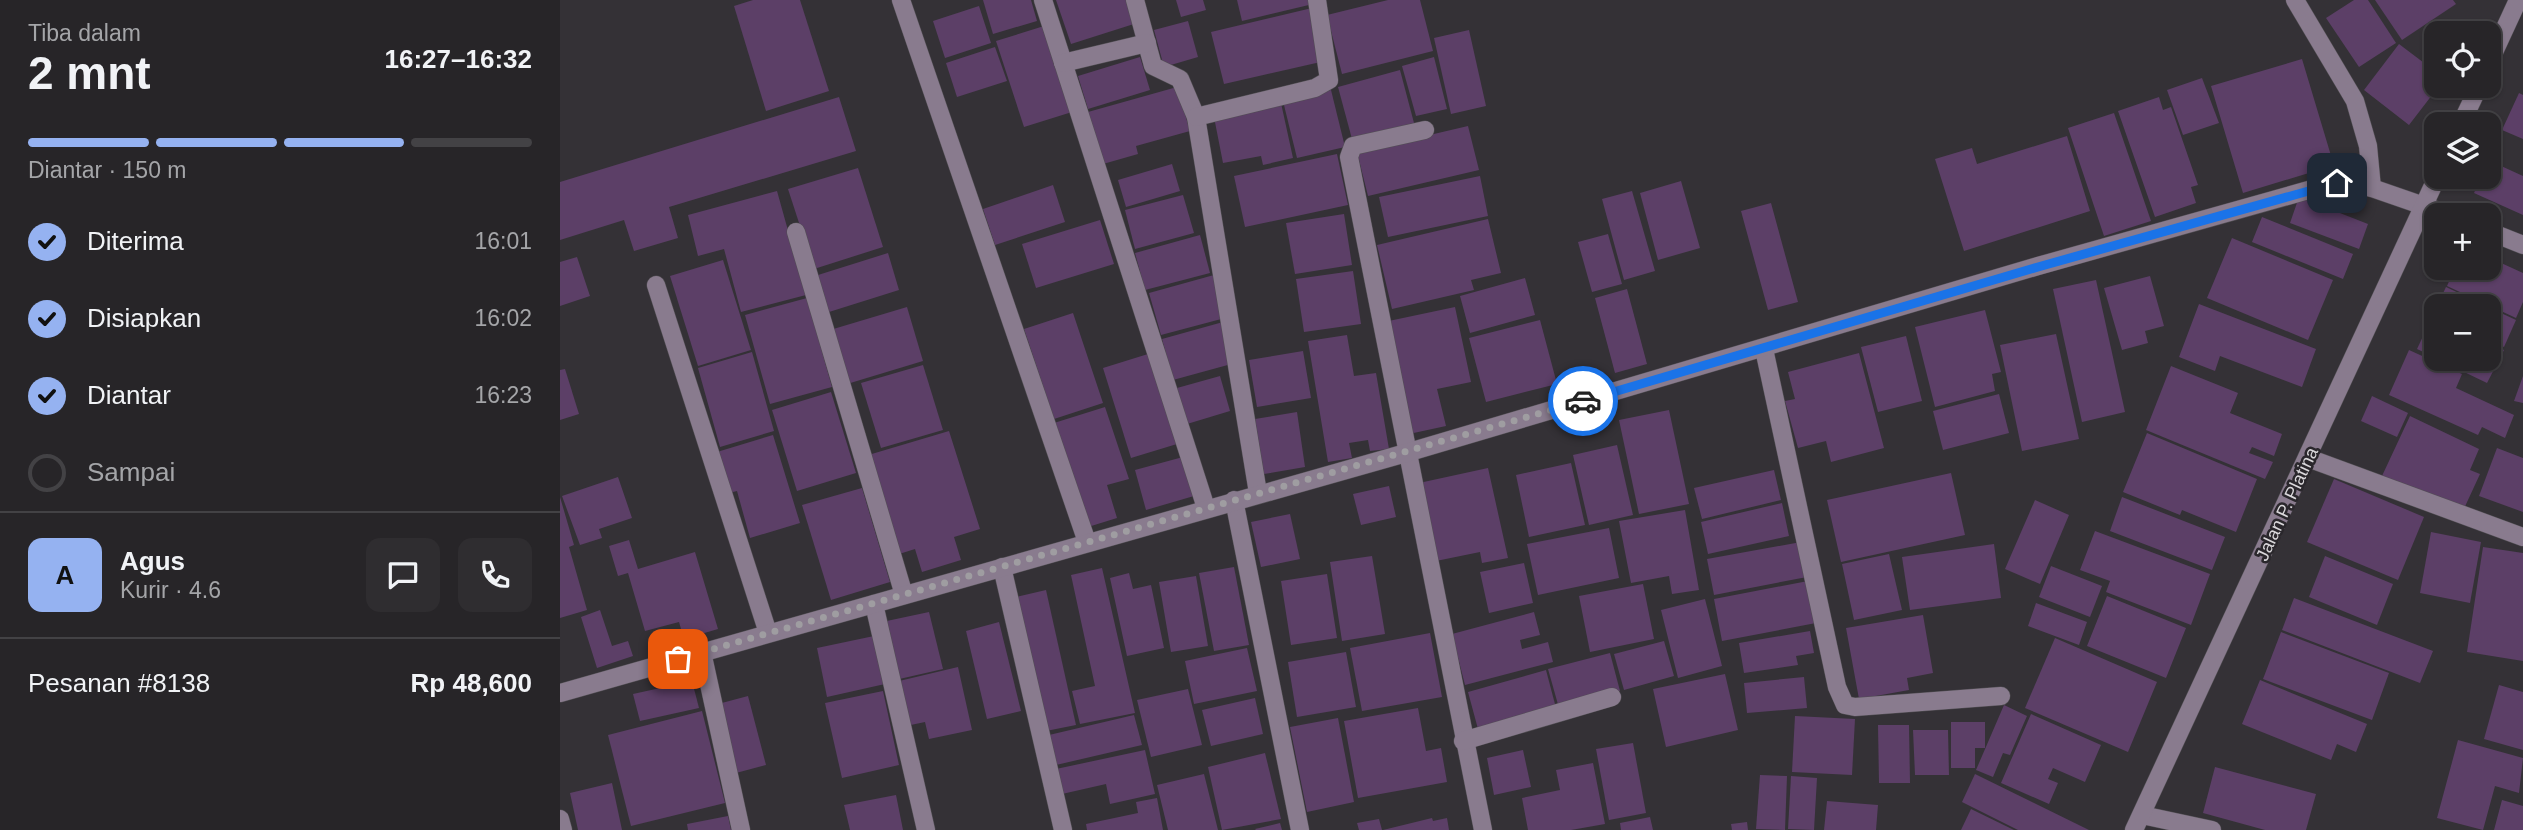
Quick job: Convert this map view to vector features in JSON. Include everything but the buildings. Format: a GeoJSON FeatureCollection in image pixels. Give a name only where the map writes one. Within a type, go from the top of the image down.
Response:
{"type":"FeatureCollection","features":[{"type":"Feature","properties":{"kind":"street"},"geometry":{"type":"LineString","coordinates":[[901,0],[1087,542]]}},
{"type":"Feature","properties":{"kind":"street"},"geometry":{"type":"LineString","coordinates":[[1043,0],[1206,508]]}},
{"type":"Feature","properties":{"kind":"street"},"geometry":{"type":"LineString","coordinates":[[1135,0],[1153,66],[1180,79],[1196,117],[1258,493]]}},
{"type":"Feature","properties":{"kind":"street"},"geometry":{"type":"LineString","coordinates":[[1196,117],[1315,88],[1329,80],[1331,75],[1317,0]]}},
{"type":"Feature","properties":{"kind":"street"},"geometry":{"type":"LineString","coordinates":[[2295,0],[2355,101],[2368,146],[2372,188]]}},
{"type":"Feature","properties":{"kind":"street"},"geometry":{"type":"LineString","coordinates":[[2501,37],[2518,0]]}},
{"type":"Feature","properties":{"kind":"street"},"geometry":{"type":"LineString","coordinates":[[1063,63],[1147,43]]}},
{"type":"Feature","properties":{"kind":"street"},"geometry":{"type":"LineString","coordinates":[[1425,130],[1364,142],[1349,150],[1406,453],[1483,830]]}},
{"type":"Feature","properties":{"kind":"street"},"geometry":{"type":"LineString","coordinates":[[560,693],[1406,453],[2038,267],[2337,183],[2372,188],[2424,205]]}},
{"type":"Feature","properties":{"kind":"street","name":"Jalan P. Platina"},"geometry":{"type":"LineString","coordinates":[[2138,823],[2424,205]]}},
{"type":"Feature","properties":{"kind":"street"},"geometry":{"type":"LineString","coordinates":[[796,232],[904,595]]}},
{"type":"Feature","properties":{"kind":"street"},"geometry":{"type":"LineString","coordinates":[[2501,236],[2523,245]]}},
{"type":"Feature","properties":{"kind":"street"},"geometry":{"type":"LineString","coordinates":[[656,285],[768,634]]}},
{"type":"Feature","properties":{"kind":"street"},"geometry":{"type":"LineString","coordinates":[[1764,349],[1837,687],[1845,705],[1855,707],[2001,696]]}},
{"type":"Feature","properties":{"kind":"street"},"geometry":{"type":"LineString","coordinates":[[2308,458],[2523,537]]}},
{"type":"Feature","properties":{"kind":"street"},"geometry":{"type":"LineString","coordinates":[[1234,500],[1300,830]]}},
{"type":"Feature","properties":{"kind":"street"},"geometry":{"type":"LineString","coordinates":[[1002,567],[1063,830]]}},
{"type":"Feature","properties":{"kind":"street"},"geometry":{"type":"LineString","coordinates":[[874,604],[926,830]]}},
{"type":"Feature","properties":{"kind":"street"},"geometry":{"type":"LineString","coordinates":[[702,652],[741,830]]}},
{"type":"Feature","properties":{"kind":"street"},"geometry":{"type":"LineString","coordinates":[[1463,741],[1612,697]]}},
{"type":"Feature","properties":{"kind":"street"},"geometry":{"type":"LineString","coordinates":[[560,819],[563,830]]}},
{"type":"Feature","properties":{"kind":"street"},"geometry":{"type":"LineString","coordinates":[[2138,823],[2212,830]]}},
{"type":"Feature","properties":{"kind":"way so far"},"geometry":{"type":"LineString","coordinates":[[678,659],[1583,401]]}},
{"type":"Feature","properties":{"kind":"route"},"geometry":{"type":"LineString","coordinates":[[1583,401],[2038,267],[2337,183]]}}]}
